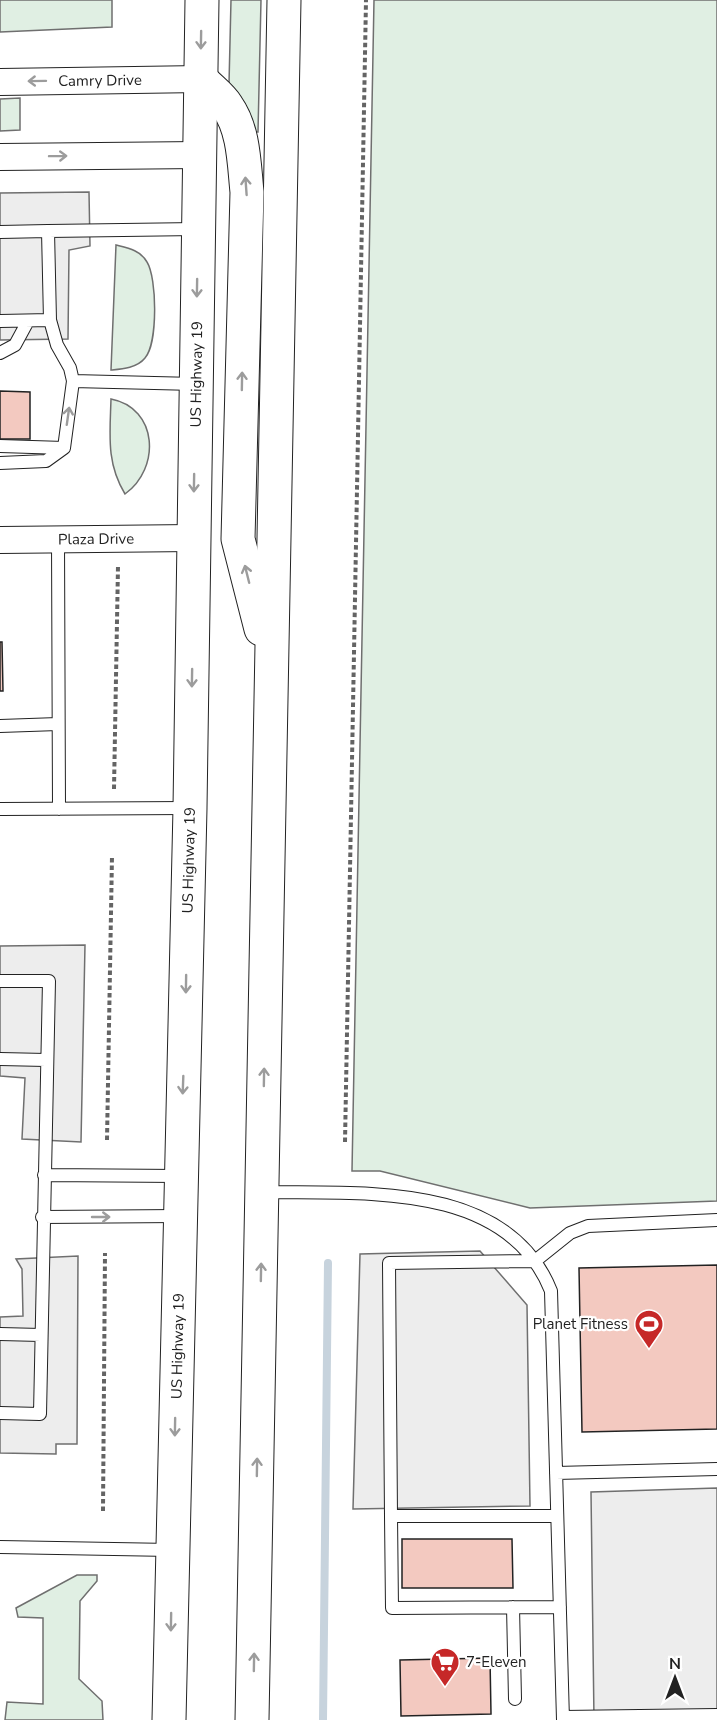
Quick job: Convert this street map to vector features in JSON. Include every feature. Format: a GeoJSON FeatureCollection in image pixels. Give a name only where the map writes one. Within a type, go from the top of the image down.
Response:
{"type":"FeatureCollection","features":[{"type":"Feature","properties":{"kind":"highway","name":"US Highway 19"},"geometry":{"type":"LineString","coordinates":[[169,1720],[190,808],[202,0]]}},
{"type":"Feature","properties":{"kind":"highway"},"geometry":{"type":"LineString","coordinates":[[252,1720],[284,0]]}},
{"type":"Feature","properties":{"kind":"highway"},"geometry":{"type":"LineString","coordinates":[[201,79],[227,105],[238,129],[243,153],[247,192],[238,540],[271,672]]}},
{"type":"Feature","properties":{"kind":"street","name":"Camry Drive"},"geometry":{"type":"LineString","coordinates":[[0,82],[201,79]]}},
{"type":"Feature","properties":{"kind":"street"},"geometry":{"type":"LineString","coordinates":[[0,157],[200,155]]}},
{"type":"Feature","properties":{"kind":"street","name":"Plaza Drive"},"geometry":{"type":"LineString","coordinates":[[0,540],[193,538]]}},
{"type":"Feature","properties":{"kind":"lane"},"geometry":{"type":"LineString","coordinates":[[0,232],[198,229]]}},
{"type":"Feature","properties":{"kind":"lane"},"geometry":{"type":"LineString","coordinates":[[0,463],[46,461],[64,448],[73,381],[70,368],[57,345],[50,320],[48,231]]}},
{"type":"Feature","properties":{"kind":"lane"},"geometry":{"type":"LineString","coordinates":[[0,321],[50,320]]}},
{"type":"Feature","properties":{"kind":"lane"},"geometry":{"type":"LineString","coordinates":[[0,354],[15,345],[28,321]]}},
{"type":"Feature","properties":{"kind":"lane"},"geometry":{"type":"LineString","coordinates":[[73,381],[196,384]]}},
{"type":"Feature","properties":{"kind":"lane"},"geometry":{"type":"LineString","coordinates":[[0,446],[64,448]]}},
{"type":"Feature","properties":{"kind":"lane"},"geometry":{"type":"LineString","coordinates":[[58,539],[59,809]]}},
{"type":"Feature","properties":{"kind":"lane"},"geometry":{"type":"LineString","coordinates":[[0,726],[58,724]]}},
{"type":"Feature","properties":{"kind":"lane"},"geometry":{"type":"LineString","coordinates":[[0,810],[190,808]]}},
{"type":"Feature","properties":{"kind":"lane"},"geometry":{"type":"LineString","coordinates":[[0,981],[48,981],[40,1414],[0,1413]]}},
{"type":"Feature","properties":{"kind":"lane"},"geometry":{"type":"LineString","coordinates":[[0,1059],[46,1060]]}},
{"type":"Feature","properties":{"kind":"lane"},"geometry":{"type":"LineString","coordinates":[[44,1175],[180,1176]]}},
{"type":"Feature","properties":{"kind":"lane"},"geometry":{"type":"LineString","coordinates":[[262,1192],[395,1195],[445,1204],[490,1222],[513,1238],[535,1261],[551,1291],[563,1718],[717,1715]]}},
{"type":"Feature","properties":{"kind":"lane"},"geometry":{"type":"LineString","coordinates":[[42,1217],[180,1216]]}},
{"type":"Feature","properties":{"kind":"lane"},"geometry":{"type":"LineString","coordinates":[[560,1607],[392,1608],[389,1263],[535,1261],[570,1233],[588,1226],[717,1220]]}},
{"type":"Feature","properties":{"kind":"lane"},"geometry":{"type":"LineString","coordinates":[[0,1334],[41,1335]]}},
{"type":"Feature","properties":{"kind":"lane"},"geometry":{"type":"LineString","coordinates":[[556,1473],[717,1469]]}},
{"type":"Feature","properties":{"kind":"lane"},"geometry":{"type":"LineString","coordinates":[[391,1516],[557,1516]]}},
{"type":"Feature","properties":{"kind":"lane"},"geometry":{"type":"LineString","coordinates":[[0,1547],[172,1550]]}},
{"type":"Feature","properties":{"kind":"lane"},"geometry":{"type":"LineString","coordinates":[[513,1607],[515,1699]]}},
{"type":"Feature","properties":{"kind":"path"},"geometry":{"type":"LineString","coordinates":[[345,1142],[366,0]]}},
{"type":"Feature","properties":{"kind":"path"},"geometry":{"type":"LineString","coordinates":[[114,789],[118,566]]}},
{"type":"Feature","properties":{"kind":"path"},"geometry":{"type":"LineString","coordinates":[[107,1140],[112,855]]}},
{"type":"Feature","properties":{"kind":"path"},"geometry":{"type":"LineString","coordinates":[[103,1511],[105,1253]]}},
{"type":"Feature","properties":{"kind":"green space"},"geometry":{"type":"Polygon","coordinates":[[[0,0],[112,0],[112,27],[0,32],[0,0]]]}},
{"type":"Feature","properties":{"kind":"green space"},"geometry":{"type":"Polygon","coordinates":[[[231,0],[261,0],[258,132],[254,132],[229,84],[231,0]]]}},
{"type":"Feature","properties":{"kind":"green space"},"geometry":{"type":"Polygon","coordinates":[[[374,0],[717,0],[717,1201],[530,1208],[380,1171],[352,1171],[374,0]]]}},
{"type":"Feature","properties":{"kind":"green space"},"geometry":{"type":"Polygon","coordinates":[[[20,98],[20,130],[0,131],[0,99],[20,98]]]}},
{"type":"Feature","properties":{"kind":"green space"},"geometry":{"type":"Polygon","coordinates":[[[116,245],[137,252],[147,262],[153,282],[155,310],[152,339],[145,358],[134,366],[111,370],[116,245]]]}},
{"type":"Feature","properties":{"kind":"green space"},"geometry":{"type":"Polygon","coordinates":[[[111,399],[127,405],[138,414],[146,426],[149,440],[149,455],[145,469],[137,483],[125,494],[115,471],[110,448],[111,399]]]}},
{"type":"Feature","properties":{"kind":"green space"},"geometry":{"type":"Polygon","coordinates":[[[77,1575],[97,1575],[97,1581],[80,1601],[79,1679],[102,1701],[103,1720],[5,1720],[7,1702],[43,1704],[43,1618],[18,1617],[16,1608],[77,1575]]]}},
{"type":"Feature","properties":{"kind":"shaded area"},"geometry":{"type":"Polygon","coordinates":[[[89,192],[90,246],[69,250],[68,339],[0,340],[0,193],[89,192]]]}},
{"type":"Feature","properties":{"kind":"shaded area"},"geometry":{"type":"Polygon","coordinates":[[[85,945],[81,1142],[22,1139],[25,1078],[0,1076],[0,946],[85,945]]]}},
{"type":"Feature","properties":{"kind":"shaded area"},"geometry":{"type":"Polygon","coordinates":[[[480,1251],[527,1305],[530,1506],[353,1509],[360,1254],[480,1251]]]}},
{"type":"Feature","properties":{"kind":"shaded area"},"geometry":{"type":"Polygon","coordinates":[[[78,1256],[77,1444],[56,1444],[56,1454],[0,1453],[0,1317],[23,1316],[22,1269],[16,1259],[78,1256]]]}},
{"type":"Feature","properties":{"kind":"shaded area"},"geometry":{"type":"Polygon","coordinates":[[[717,1488],[717,1720],[594,1720],[591,1492],[717,1488]]]}},
{"type":"Feature","properties":{"kind":"building"},"geometry":{"type":"Polygon","coordinates":[[[0,391],[30,392],[30,439],[0,439],[0,391]]]}},
{"type":"Feature","properties":{"kind":"building"},"geometry":{"type":"Polygon","coordinates":[[[0,642],[2,642],[3,691],[0,691],[0,642]]]}},
{"type":"Feature","properties":{"kind":"building","name":"Planet Fitness"},"geometry":{"type":"Polygon","coordinates":[[[717,1265],[717,1429],[582,1432],[579,1268],[717,1265]]]}},
{"type":"Feature","properties":{"kind":"building"},"geometry":{"type":"Polygon","coordinates":[[[402,1539],[512,1539],[513,1588],[402,1588],[402,1539]]]}},
{"type":"Feature","properties":{"kind":"building","name":"7-Eleven"},"geometry":{"type":"Polygon","coordinates":[[[490,1658],[491,1714],[401,1716],[400,1660],[490,1658]]]}},
{"type":"Feature","properties":{"kind":"waterway"},"geometry":{"type":"LineString","coordinates":[[323,1720],[328,1263]]}},
{"type":"Feature","properties":{"kind":"place","name":"Planet Fitness"},"geometry":{"type":"Point","coordinates":[649,1350]}},
{"type":"Feature","properties":{"kind":"place","name":"7-Eleven"},"geometry":{"type":"Point","coordinates":[445,1688]}}]}
